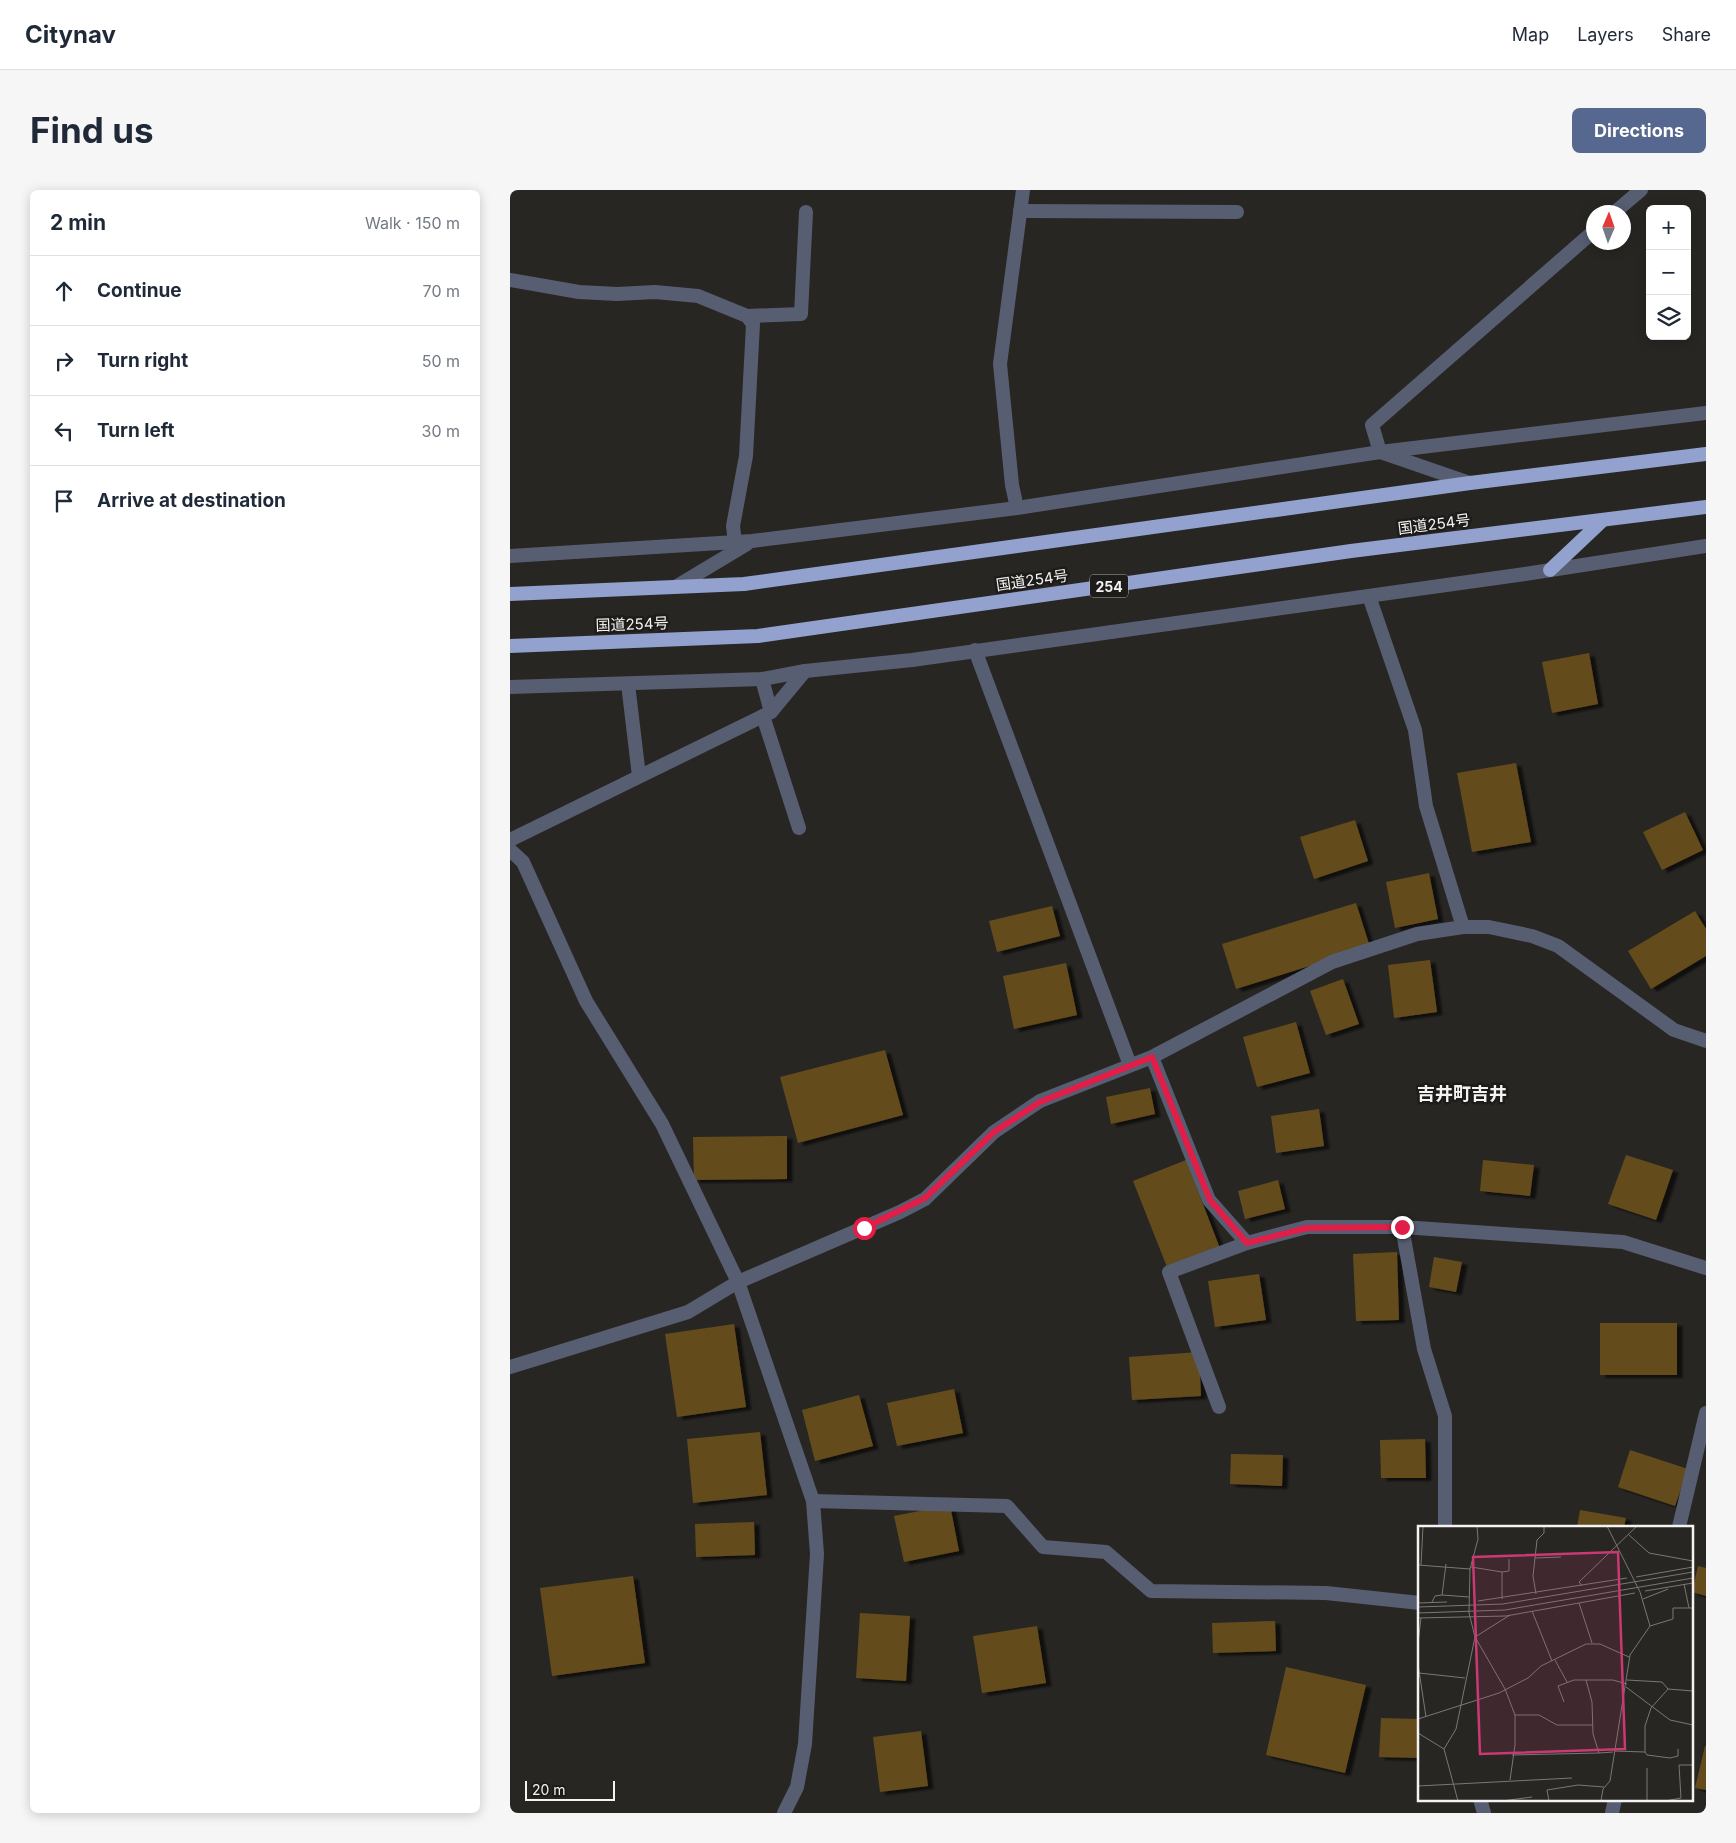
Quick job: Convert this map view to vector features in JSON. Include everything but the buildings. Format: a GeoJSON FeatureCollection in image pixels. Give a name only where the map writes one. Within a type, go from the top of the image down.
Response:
{"type":"FeatureCollection","features":[{"type":"Feature","properties":{"kind":"highway"},"geometry":{"type":"LineString","coordinates":[[510,594],[744,584],[1470,483],[1706,454]]}},
{"type":"Feature","properties":{"kind":"highway","name":"国道254号"},"geometry":{"type":"LineString","coordinates":[[510,646],[758,636],[1352,551],[1706,507]]}},
{"type":"Feature","properties":{"kind":"highway"},"geometry":{"type":"LineString","coordinates":[[1550,570],[1603,520]]}},
{"type":"Feature","properties":{"kind":"street"},"geometry":{"type":"LineString","coordinates":[[1017,508],[1012,485],[1000,364],[1023,190]]}},
{"type":"Feature","properties":{"kind":"street"},"geometry":{"type":"LineString","coordinates":[[1623,205],[1641,190]]}},
{"type":"Feature","properties":{"kind":"street"},"geometry":{"type":"LineString","coordinates":[[1020,211],[1238,212]]}},
{"type":"Feature","properties":{"kind":"street"},"geometry":{"type":"LineString","coordinates":[[510,280],[579,292],[655,292],[698,296],[747,316],[801,314],[806,212]]}},
{"type":"Feature","properties":{"kind":"street"},"geometry":{"type":"LineString","coordinates":[[1380,452],[1372,425],[1586,239]]}},
{"type":"Feature","properties":{"kind":"street"},"geometry":{"type":"LineString","coordinates":[[735,543],[733,526],[746,456],[753,324],[747,316]]}},
{"type":"Feature","properties":{"kind":"street"},"geometry":{"type":"LineString","coordinates":[[510,556],[752,541],[1017,508],[1380,452],[1706,413]]}},
{"type":"Feature","properties":{"kind":"street"},"geometry":{"type":"LineString","coordinates":[[1380,452],[1470,483]]}},
{"type":"Feature","properties":{"kind":"street"},"geometry":{"type":"LineString","coordinates":[[677,586],[752,541]]}},
{"type":"Feature","properties":{"kind":"street"},"geometry":{"type":"LineString","coordinates":[[510,687],[762,679],[805,671],[912,660],[1369,596],[1706,546]]}},
{"type":"Feature","properties":{"kind":"street"},"geometry":{"type":"LineString","coordinates":[[1369,596],[1415,730],[1426,806],[1463,927]]}},
{"type":"Feature","properties":{"kind":"street"},"geometry":{"type":"LineString","coordinates":[[975,650],[1130,1065]]}},
{"type":"Feature","properties":{"kind":"street"},"geometry":{"type":"LineString","coordinates":[[510,840],[767,714],[805,671]]}},
{"type":"Feature","properties":{"kind":"street"},"geometry":{"type":"LineString","coordinates":[[762,679],[767,714],[799,828]]}},
{"type":"Feature","properties":{"kind":"street"},"geometry":{"type":"LineString","coordinates":[[628,684],[639,776]]}},
{"type":"Feature","properties":{"kind":"street"},"geometry":{"type":"LineString","coordinates":[[510,850],[523,862],[586,1001],[662,1124],[738,1282],[813,1501],[817,1554],[805,1744],[797,1787],[784,1813]]}},
{"type":"Feature","properties":{"kind":"street"},"geometry":{"type":"LineString","coordinates":[[510,1367],[688,1312],[738,1282],[900,1212],[925,1198],[968,1154],[1013,1118],[1040,1102],[1152,1057],[1332,962],[1417,934],[1463,927],[1489,926],[1511,930],[1558,946],[1674,1030],[1706,1041]]}},
{"type":"Feature","properties":{"kind":"street"},"geometry":{"type":"LineString","coordinates":[[1152,1057],[1210,1200],[1247,1243]]}},
{"type":"Feature","properties":{"kind":"street"},"geometry":{"type":"LineString","coordinates":[[1402,1227],[1424,1349],[1445,1416],[1445,1526]]}},
{"type":"Feature","properties":{"kind":"street"},"geometry":{"type":"LineString","coordinates":[[1219,1408],[1169,1272],[1247,1243],[1307,1228],[1402,1227],[1623,1242],[1706,1268]]}},
{"type":"Feature","properties":{"kind":"street"},"geometry":{"type":"LineString","coordinates":[[1679,1526],[1706,1413]]}},
{"type":"Feature","properties":{"kind":"street"},"geometry":{"type":"LineString","coordinates":[[813,1501],[1007,1506],[1044,1547],[1106,1552],[1151,1591],[1326,1593],[1418,1603]]}},
{"type":"Feature","properties":{"kind":"street"},"geometry":{"type":"LineString","coordinates":[[1480,1800],[1484,1813]]}},
{"type":"Feature","properties":{"kind":"street"},"geometry":{"type":"LineString","coordinates":[[1612,1813],[1615,1800]]}},
{"type":"Feature","properties":{"kind":"district","name":"吉井町吉井"},"geometry":{"type":"Point","coordinates":[1462,1093]}},
{"type":"Feature","properties":{"kind":"route"},"geometry":{"type":"LineString","coordinates":[[864,1228],[900,1212],[925,1198],[968,1154],[1013,1118],[1040,1102],[1152,1057],[1210,1200],[1247,1243],[1307,1228],[1402,1227]]}}]}
